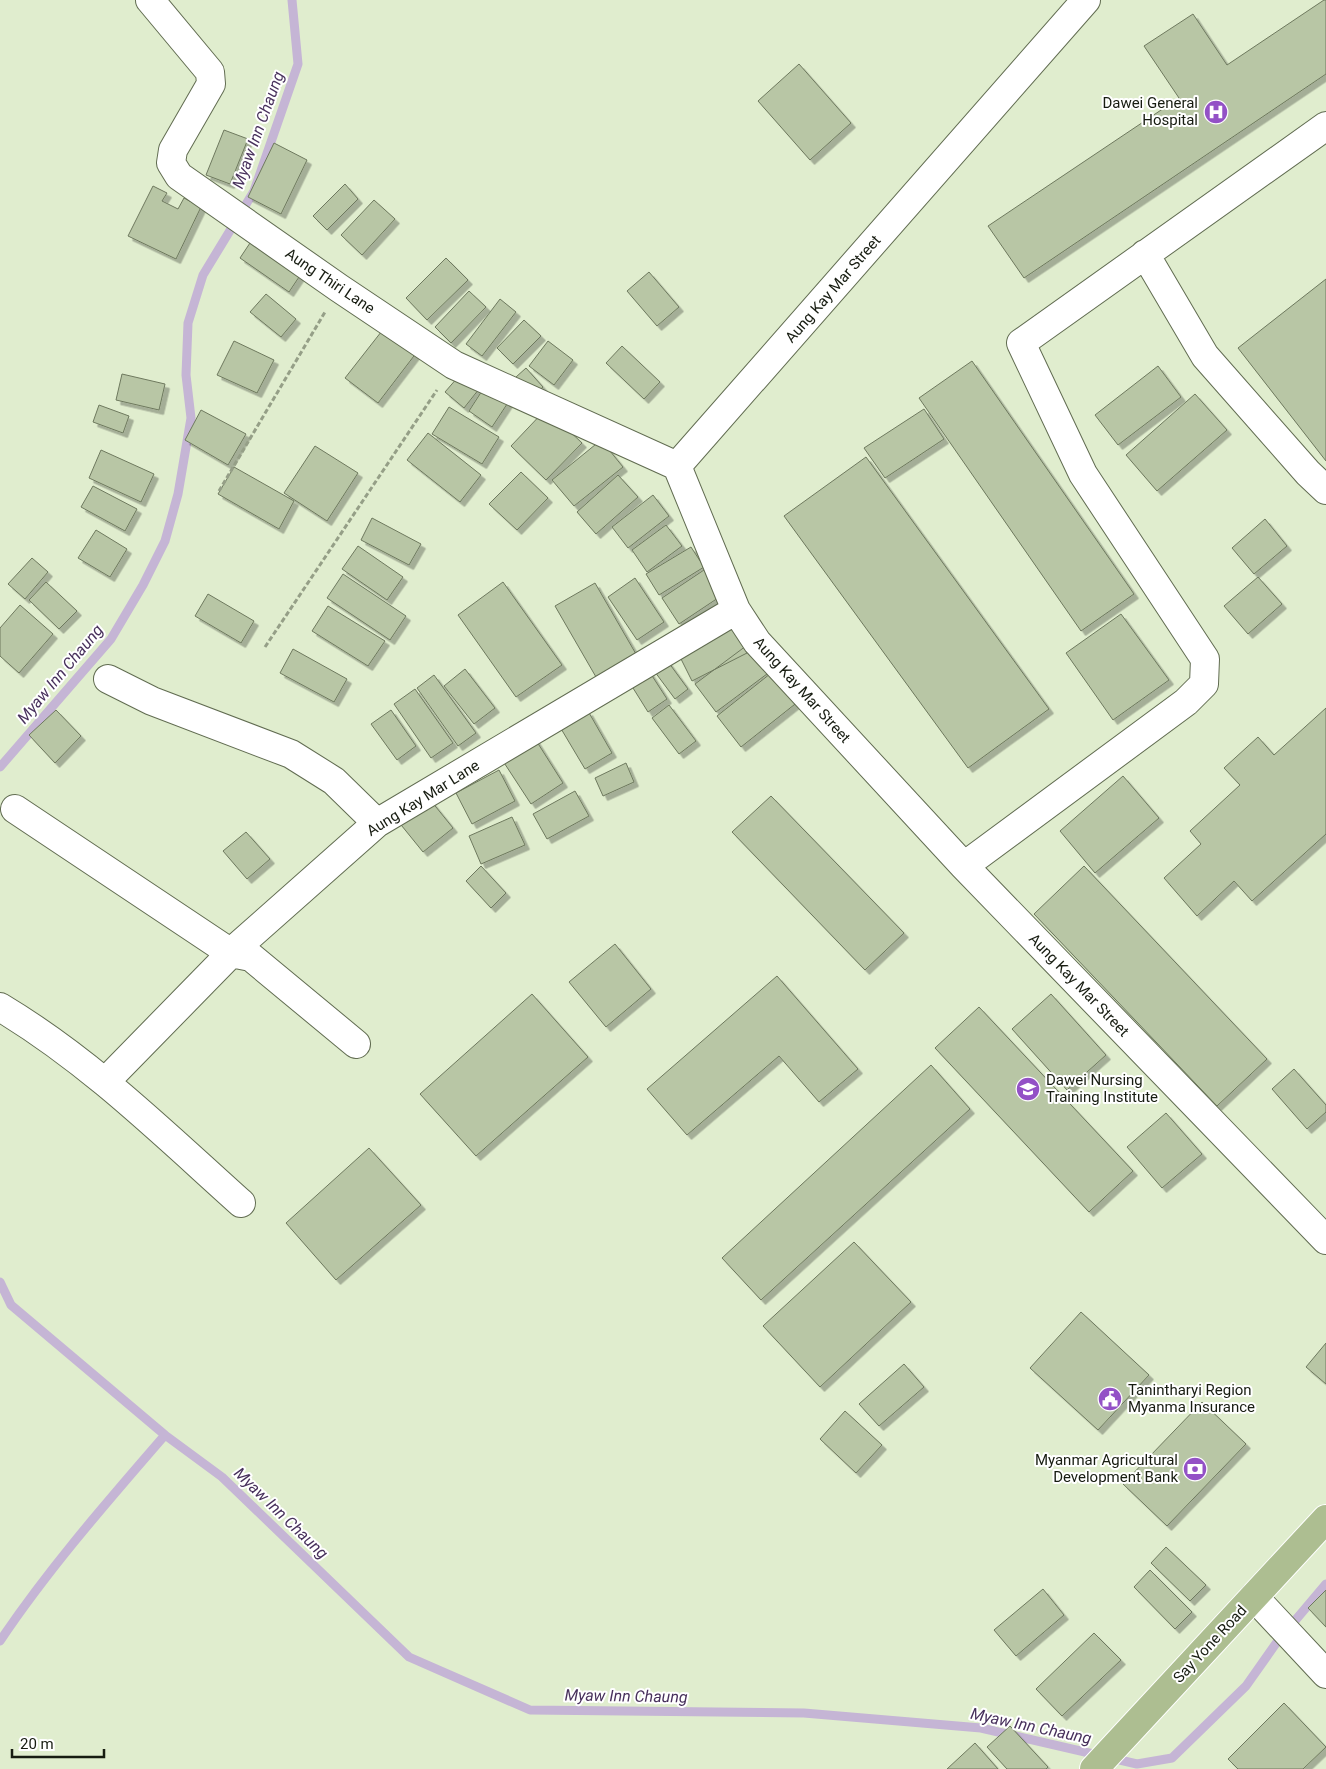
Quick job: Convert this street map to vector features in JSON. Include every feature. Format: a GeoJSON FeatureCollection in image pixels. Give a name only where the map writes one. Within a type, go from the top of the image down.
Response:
{"type":"FeatureCollection","features":[{"type":"Feature","properties":{"kind":"main road","name":"Say Yone Road"},"geometry":{"type":"LineString","coordinates":[[1094,1769],[1326,1519]]}},
{"type":"Feature","properties":{"kind":"street","name":"Aung Thiri Lane"},"geometry":{"type":"LineString","coordinates":[[150,0],[210,72],[211,84],[173,150],[171,163],[179,176],[339,288],[454,365],[677,466]]}},
{"type":"Feature","properties":{"kind":"street","name":"Aung Kay Mar Street"},"geometry":{"type":"LineString","coordinates":[[1086,0],[677,466],[736,610],[757,642],[964,866],[1326,1240]]}},
{"type":"Feature","properties":{"kind":"street"},"geometry":{"type":"LineString","coordinates":[[964,866],[1186,702],[1204,684],[1204,659],[1083,474],[1021,343],[1326,126]]}},
{"type":"Feature","properties":{"kind":"street"},"geometry":{"type":"LineString","coordinates":[[1145,254],[1204,356],[1308,473],[1326,490]]}},
{"type":"Feature","properties":{"kind":"street","name":"Aung Kay Mar Lane"},"geometry":{"type":"LineString","coordinates":[[106,1081],[231,953],[377,823],[736,610]]}},
{"type":"Feature","properties":{"kind":"street"},"geometry":{"type":"LineString","coordinates":[[108,678],[152,702],[290,754],[334,781],[377,823]]}},
{"type":"Feature","properties":{"kind":"street"},"geometry":{"type":"LineString","coordinates":[[16,810],[231,953],[251,957],[356,1044]]}},
{"type":"Feature","properties":{"kind":"street"},"geometry":{"type":"LineString","coordinates":[[0,1007],[32,1026],[106,1081],[241,1203]]}},
{"type":"Feature","properties":{"kind":"street"},"geometry":{"type":"LineString","coordinates":[[1254,1597],[1326,1674]]}},
{"type":"Feature","properties":{"kind":"path"},"geometry":{"type":"LineString","coordinates":[[219,491],[339,288]]}},
{"type":"Feature","properties":{"kind":"path"},"geometry":{"type":"LineString","coordinates":[[265,647],[454,365]]}},
{"type":"Feature","properties":{"kind":"building"},"geometry":{"type":"Polygon","coordinates":[[[1326,0],[1326,74],[1024,278],[988,226],[1179,98],[1144,46],[1193,14],[1227,65],[1326,0]]]}},
{"type":"Feature","properties":{"kind":"building"},"geometry":{"type":"Polygon","coordinates":[[[799,64],[851,123],[810,160],[758,101],[799,64]]]}},
{"type":"Feature","properties":{"kind":"building"},"geometry":{"type":"Polygon","coordinates":[[[224,130],[248,139],[230,184],[206,175],[224,130]]]}},
{"type":"Feature","properties":{"kind":"building"},"geometry":{"type":"Polygon","coordinates":[[[274,143],[307,160],[281,214],[248,197],[274,143]]]}},
{"type":"Feature","properties":{"kind":"building"},"geometry":{"type":"Polygon","coordinates":[[[345,184],[358,199],[327,230],[313,216],[345,184]]]}},
{"type":"Feature","properties":{"kind":"building"},"geometry":{"type":"Polygon","coordinates":[[[153,186],[167,193],[162,201],[178,209],[184,198],[201,207],[176,259],[128,236],[153,186]]]}},
{"type":"Feature","properties":{"kind":"building"},"geometry":{"type":"Polygon","coordinates":[[[374,200],[395,219],[362,255],[341,235],[374,200]]]}},
{"type":"Feature","properties":{"kind":"building"},"geometry":{"type":"Polygon","coordinates":[[[256,234],[305,268],[289,292],[240,258],[256,234]]]}},
{"type":"Feature","properties":{"kind":"building"},"geometry":{"type":"Polygon","coordinates":[[[446,258],[468,280],[427,320],[406,298],[446,258]]]}},
{"type":"Feature","properties":{"kind":"building"},"geometry":{"type":"Polygon","coordinates":[[[649,272],[679,307],[657,326],[627,291],[649,272]]]}},
{"type":"Feature","properties":{"kind":"building"},"geometry":{"type":"Polygon","coordinates":[[[1326,279],[1326,461],[1238,348],[1326,279]]]}},
{"type":"Feature","properties":{"kind":"building"},"geometry":{"type":"Polygon","coordinates":[[[469,291],[486,307],[451,343],[435,327],[469,291]]]}},
{"type":"Feature","properties":{"kind":"building"},"geometry":{"type":"Polygon","coordinates":[[[266,294],[296,319],[281,337],[250,312],[266,294]]]}},
{"type":"Feature","properties":{"kind":"building"},"geometry":{"type":"Polygon","coordinates":[[[500,299],[516,312],[482,356],[466,344],[500,299]]]}},
{"type":"Feature","properties":{"kind":"building"},"geometry":{"type":"Polygon","coordinates":[[[524,320],[541,336],[513,364],[497,348],[524,320]]]}},
{"type":"Feature","properties":{"kind":"building"},"geometry":{"type":"Polygon","coordinates":[[[385,327],[417,352],[378,403],[345,378],[385,327]]]}},
{"type":"Feature","properties":{"kind":"building"},"geometry":{"type":"Polygon","coordinates":[[[234,341],[274,360],[257,393],[217,375],[234,341]]]}},
{"type":"Feature","properties":{"kind":"building"},"geometry":{"type":"Polygon","coordinates":[[[548,341],[573,360],[554,385],[529,366],[548,341]]]}},
{"type":"Feature","properties":{"kind":"building"},"geometry":{"type":"Polygon","coordinates":[[[622,346],[660,382],[644,399],[606,363],[622,346]]]}},
{"type":"Feature","properties":{"kind":"building"},"geometry":{"type":"Polygon","coordinates":[[[972,361],[1134,594],[1081,631],[919,398],[972,361]]]}},
{"type":"Feature","properties":{"kind":"building"},"geometry":{"type":"Polygon","coordinates":[[[1158,366],[1181,397],[1118,445],[1095,415],[1158,366]]]}},
{"type":"Feature","properties":{"kind":"building"},"geometry":{"type":"Polygon","coordinates":[[[526,368],[543,387],[533,396],[516,377],[526,368]]]}},
{"type":"Feature","properties":{"kind":"building"},"geometry":{"type":"Polygon","coordinates":[[[465,369],[483,384],[464,408],[445,392],[465,369]]]}},
{"type":"Feature","properties":{"kind":"building"},"geometry":{"type":"Polygon","coordinates":[[[122,374],[165,384],[159,410],[116,400],[122,374]]]}},
{"type":"Feature","properties":{"kind":"building"},"geometry":{"type":"Polygon","coordinates":[[[489,380],[513,395],[492,427],[469,411],[489,380]]]}},
{"type":"Feature","properties":{"kind":"building"},"geometry":{"type":"Polygon","coordinates":[[[1195,394],[1227,430],[1157,491],[1126,455],[1195,394]]]}},
{"type":"Feature","properties":{"kind":"building"},"geometry":{"type":"Polygon","coordinates":[[[99,405],[129,416],[123,433],[93,422],[99,405]]]}},
{"type":"Feature","properties":{"kind":"building"},"geometry":{"type":"Polygon","coordinates":[[[449,407],[499,437],[482,464],[432,434],[449,407]]]}},
{"type":"Feature","properties":{"kind":"building"},"geometry":{"type":"Polygon","coordinates":[[[546,409],[582,443],[546,480],[511,446],[546,409]]]}},
{"type":"Feature","properties":{"kind":"building"},"geometry":{"type":"Polygon","coordinates":[[[924,409],[944,439],[885,478],[864,448],[924,409]]]}},
{"type":"Feature","properties":{"kind":"building"},"geometry":{"type":"Polygon","coordinates":[[[201,410],[246,434],[228,465],[185,440],[201,410]]]}},
{"type":"Feature","properties":{"kind":"building"},"geometry":{"type":"Polygon","coordinates":[[[428,433],[481,475],[460,502],[407,460],[428,433]]]}},
{"type":"Feature","properties":{"kind":"building"},"geometry":{"type":"Polygon","coordinates":[[[601,440],[623,467],[574,506],[552,480],[601,440]]]}},
{"type":"Feature","properties":{"kind":"building"},"geometry":{"type":"Polygon","coordinates":[[[315,446],[358,473],[327,521],[284,493],[315,446]]]}},
{"type":"Feature","properties":{"kind":"building"},"geometry":{"type":"Polygon","coordinates":[[[101,450],[154,474],[141,502],[89,478],[101,450]]]}},
{"type":"Feature","properties":{"kind":"building"},"geometry":{"type":"Polygon","coordinates":[[[866,457],[1049,709],[968,768],[784,516],[866,457]]]}},
{"type":"Feature","properties":{"kind":"building"},"geometry":{"type":"Polygon","coordinates":[[[234,467],[294,501],[279,529],[218,494],[234,467]]]}},
{"type":"Feature","properties":{"kind":"building"},"geometry":{"type":"Polygon","coordinates":[[[521,472],[548,498],[517,530],[489,504],[521,472]]]}},
{"type":"Feature","properties":{"kind":"building"},"geometry":{"type":"Polygon","coordinates":[[[618,475],[638,497],[596,534],[577,512],[618,475]]]}},
{"type":"Feature","properties":{"kind":"building"},"geometry":{"type":"Polygon","coordinates":[[[93,486],[137,509],[125,531],[81,507],[93,486]]]}},
{"type":"Feature","properties":{"kind":"building"},"geometry":{"type":"Polygon","coordinates":[[[653,495],[669,516],[628,548],[612,527],[653,495]]]}},
{"type":"Feature","properties":{"kind":"building"},"geometry":{"type":"Polygon","coordinates":[[[372,518],[421,544],[409,565],[361,540],[372,518]]]}},
{"type":"Feature","properties":{"kind":"building"},"geometry":{"type":"Polygon","coordinates":[[[1265,519],[1287,546],[1254,574],[1232,548],[1265,519]]]}},
{"type":"Feature","properties":{"kind":"building"},"geometry":{"type":"Polygon","coordinates":[[[666,525],[682,546],[647,572],[632,550],[666,525]]]}},
{"type":"Feature","properties":{"kind":"building"},"geometry":{"type":"Polygon","coordinates":[[[96,530],[127,549],[110,577],[78,558],[96,530]]]}},
{"type":"Feature","properties":{"kind":"building"},"geometry":{"type":"Polygon","coordinates":[[[358,546],[403,577],[387,600],[342,569],[358,546]]]}},
{"type":"Feature","properties":{"kind":"building"},"geometry":{"type":"Polygon","coordinates":[[[691,547],[704,567],[659,595],[646,574],[691,547]]]}},
{"type":"Feature","properties":{"kind":"building"},"geometry":{"type":"Polygon","coordinates":[[[32,558],[48,572],[25,599],[8,584],[32,558]]]}},
{"type":"Feature","properties":{"kind":"building"},"geometry":{"type":"Polygon","coordinates":[[[704,570],[721,596],[679,624],[662,598],[704,570]]]}},
{"type":"Feature","properties":{"kind":"building"},"geometry":{"type":"Polygon","coordinates":[[[343,574],[406,616],[390,640],[327,598],[343,574]]]}},
{"type":"Feature","properties":{"kind":"building"},"geometry":{"type":"Polygon","coordinates":[[[1258,577],[1282,604],[1248,634],[1224,606],[1258,577]]]}},
{"type":"Feature","properties":{"kind":"building"},"geometry":{"type":"Polygon","coordinates":[[[635,578],[664,622],[637,640],[608,597],[635,578]]]}},
{"type":"Feature","properties":{"kind":"building"},"geometry":{"type":"Polygon","coordinates":[[[46,582],[77,611],[59,629],[29,600],[46,582]]]}},
{"type":"Feature","properties":{"kind":"building"},"geometry":{"type":"Polygon","coordinates":[[[503,582],[562,665],[516,697],[458,615],[503,582]]]}},
{"type":"Feature","properties":{"kind":"building"},"geometry":{"type":"Polygon","coordinates":[[[595,583],[636,654],[596,677],[555,606],[595,583]]]}},
{"type":"Feature","properties":{"kind":"building"},"geometry":{"type":"Polygon","coordinates":[[[208,594],[254,621],[241,643],[195,616],[208,594]]]}},
{"type":"Feature","properties":{"kind":"building"},"geometry":{"type":"Polygon","coordinates":[[[20,605],[53,634],[19,673],[0,656],[0,628],[20,605]]]}},
{"type":"Feature","properties":{"kind":"building"},"geometry":{"type":"Polygon","coordinates":[[[328,606],[385,641],[368,666],[312,631],[328,606]]]}},
{"type":"Feature","properties":{"kind":"building"},"geometry":{"type":"Polygon","coordinates":[[[1121,614],[1169,680],[1113,720],[1066,653],[1121,614]]]}},
{"type":"Feature","properties":{"kind":"building"},"geometry":{"type":"Polygon","coordinates":[[[732,623],[747,653],[692,681],[677,651],[732,623]]]}},
{"type":"Feature","properties":{"kind":"building"},"geometry":{"type":"Polygon","coordinates":[[[754,640],[775,668],[716,712],[695,684],[754,640]]]}},
{"type":"Feature","properties":{"kind":"building"},"geometry":{"type":"Polygon","coordinates":[[[293,649],[347,679],[334,702],[280,673],[293,649]]]}},
{"type":"Feature","properties":{"kind":"building"},"geometry":{"type":"Polygon","coordinates":[[[666,659],[688,689],[675,699],[652,668],[666,659]]]}},
{"type":"Feature","properties":{"kind":"building"},"geometry":{"type":"Polygon","coordinates":[[[785,662],[809,693],[741,747],[717,716],[785,662]]]}},
{"type":"Feature","properties":{"kind":"building"},"geometry":{"type":"Polygon","coordinates":[[[647,668],[667,699],[648,712],[628,680],[647,668]]]}},
{"type":"Feature","properties":{"kind":"building"},"geometry":{"type":"Polygon","coordinates":[[[465,669],[495,708],[474,724],[444,686],[465,669]]]}},
{"type":"Feature","properties":{"kind":"building"},"geometry":{"type":"Polygon","coordinates":[[[434,675],[476,733],[458,746],[417,688],[434,675]]]}},
{"type":"Feature","properties":{"kind":"building"},"geometry":{"type":"Polygon","coordinates":[[[415,689],[453,743],[431,758],[394,704],[415,689]]]}},
{"type":"Feature","properties":{"kind":"building"},"geometry":{"type":"Polygon","coordinates":[[[669,705],[696,741],[679,754],[652,718],[669,705]]]}},
{"type":"Feature","properties":{"kind":"building"},"geometry":{"type":"Polygon","coordinates":[[[1326,708],[1326,834],[1252,901],[1234,881],[1197,916],[1164,878],[1201,844],[1190,831],[1240,785],[1224,768],[1258,737],[1274,755],[1326,708]]]}},
{"type":"Feature","properties":{"kind":"building"},"geometry":{"type":"Polygon","coordinates":[[[56,710],[81,736],[55,763],[29,735],[56,710]]]}},
{"type":"Feature","properties":{"kind":"building"},"geometry":{"type":"Polygon","coordinates":[[[391,710],[416,746],[397,760],[371,724],[391,710]]]}},
{"type":"Feature","properties":{"kind":"building"},"geometry":{"type":"Polygon","coordinates":[[[588,711],[612,753],[585,769],[560,727],[588,711]]]}},
{"type":"Feature","properties":{"kind":"building"},"geometry":{"type":"Polygon","coordinates":[[[532,734],[563,783],[531,804],[499,755],[532,734]]]}},
{"type":"Feature","properties":{"kind":"building"},"geometry":{"type":"Polygon","coordinates":[[[626,763],[634,782],[603,796],[595,778],[626,763]]]}},
{"type":"Feature","properties":{"kind":"building"},"geometry":{"type":"Polygon","coordinates":[[[499,770],[515,801],[472,824],[456,793],[499,770]]]}},
{"type":"Feature","properties":{"kind":"building"},"geometry":{"type":"Polygon","coordinates":[[[1123,776],[1159,818],[1095,873],[1060,831],[1123,776]]]}},
{"type":"Feature","properties":{"kind":"building"},"geometry":{"type":"Polygon","coordinates":[[[423,791],[453,828],[423,852],[393,815],[423,791]]]}},
{"type":"Feature","properties":{"kind":"building"},"geometry":{"type":"Polygon","coordinates":[[[575,791],[589,816],[547,839],[533,814],[575,791]]]}},
{"type":"Feature","properties":{"kind":"building"},"geometry":{"type":"Polygon","coordinates":[[[771,796],[904,933],[865,970],[732,832],[771,796]]]}},
{"type":"Feature","properties":{"kind":"building"},"geometry":{"type":"Polygon","coordinates":[[[512,817],[525,845],[481,864],[469,836],[512,817]]]}},
{"type":"Feature","properties":{"kind":"building"},"geometry":{"type":"Polygon","coordinates":[[[246,832],[270,859],[247,879],[223,851],[246,832]]]}},
{"type":"Feature","properties":{"kind":"building"},"geometry":{"type":"Polygon","coordinates":[[[481,866],[506,893],[491,908],[466,881],[481,866]]]}},
{"type":"Feature","properties":{"kind":"building"},"geometry":{"type":"Polygon","coordinates":[[[1084,866],[1267,1059],[1217,1106],[1034,914],[1084,866]]]}},
{"type":"Feature","properties":{"kind":"building"},"geometry":{"type":"Polygon","coordinates":[[[615,944],[651,989],[606,1027],[569,982],[615,944]]]}},
{"type":"Feature","properties":{"kind":"building"},"geometry":{"type":"Polygon","coordinates":[[[777,976],[858,1069],[819,1102],[779,1056],[687,1135],[647,1089],[777,976]]]}},
{"type":"Feature","properties":{"kind":"building"},"geometry":{"type":"Polygon","coordinates":[[[532,994],[588,1057],[476,1156],[420,1094],[532,994]]]}},
{"type":"Feature","properties":{"kind":"building"},"geometry":{"type":"Polygon","coordinates":[[[1051,994],[1106,1055],[1067,1090],[1012,1029],[1051,994]]]}},
{"type":"Feature","properties":{"kind":"building"},"geometry":{"type":"Polygon","coordinates":[[[979,1007],[1133,1171],[1089,1212],[935,1048],[979,1007]]]}},
{"type":"Feature","properties":{"kind":"building"},"geometry":{"type":"Polygon","coordinates":[[[931,1065],[970,1109],[761,1300],[722,1258],[931,1065]]]}},
{"type":"Feature","properties":{"kind":"building"},"geometry":{"type":"Polygon","coordinates":[[[1294,1069],[1326,1105],[1326,1112],[1307,1129],[1272,1089],[1294,1069]]]}},
{"type":"Feature","properties":{"kind":"building"},"geometry":{"type":"Polygon","coordinates":[[[1166,1113],[1202,1154],[1162,1188],[1127,1147],[1166,1113]]]}},
{"type":"Feature","properties":{"kind":"building"},"geometry":{"type":"Polygon","coordinates":[[[369,1148],[421,1205],[336,1280],[286,1223],[369,1148]]]}},
{"type":"Feature","properties":{"kind":"building"},"geometry":{"type":"Polygon","coordinates":[[[854,1242],[911,1302],[820,1387],[763,1326],[854,1242]]]}},
{"type":"Feature","properties":{"kind":"building"},"geometry":{"type":"Polygon","coordinates":[[[1081,1312],[1149,1375],[1098,1430],[1030,1368],[1081,1312]]]}},
{"type":"Feature","properties":{"kind":"building"},"geometry":{"type":"Polygon","coordinates":[[[1326,1343],[1326,1384],[1306,1367],[1326,1343]]]}},
{"type":"Feature","properties":{"kind":"building"},"geometry":{"type":"Polygon","coordinates":[[[904,1364],[924,1387],[879,1426],[859,1404],[904,1364]]]}},
{"type":"Feature","properties":{"kind":"building"},"geometry":{"type":"Polygon","coordinates":[[[1202,1402],[1246,1444],[1167,1526],[1123,1484],[1202,1402]]]}},
{"type":"Feature","properties":{"kind":"building"},"geometry":{"type":"Polygon","coordinates":[[[845,1411],[882,1445],[856,1473],[820,1439],[845,1411]]]}},
{"type":"Feature","properties":{"kind":"building"},"geometry":{"type":"Polygon","coordinates":[[[1166,1547],[1206,1585],[1190,1601],[1151,1563],[1166,1547]]]}},
{"type":"Feature","properties":{"kind":"building"},"geometry":{"type":"Polygon","coordinates":[[[1150,1570],[1192,1612],[1175,1629],[1134,1587],[1150,1570]]]}},
{"type":"Feature","properties":{"kind":"building"},"geometry":{"type":"Polygon","coordinates":[[[1043,1589],[1064,1615],[1016,1656],[994,1630],[1043,1589]]]}},
{"type":"Feature","properties":{"kind":"building"},"geometry":{"type":"Polygon","coordinates":[[[1326,1590],[1326,1627],[1308,1608],[1326,1590]]]}},
{"type":"Feature","properties":{"kind":"building"},"geometry":{"type":"Polygon","coordinates":[[[1094,1633],[1121,1660],[1062,1716],[1036,1689],[1094,1633]]]}},
{"type":"Feature","properties":{"kind":"building"},"geometry":{"type":"Polygon","coordinates":[[[1284,1703],[1326,1747],[1303,1769],[1238,1769],[1228,1759],[1284,1703]]]}},
{"type":"Feature","properties":{"kind":"building"},"geometry":{"type":"Polygon","coordinates":[[[1010,1726],[1048,1767],[1046,1769],[1007,1769],[987,1747],[1010,1726]]]}},
{"type":"Feature","properties":{"kind":"building"},"geometry":{"type":"Polygon","coordinates":[[[975,1743],[998,1769],[947,1769],[975,1743]]]}},
{"type":"Feature","properties":{"kind":"waterway","name":"Myaw Inn Chaung"},"geometry":{"type":"LineString","coordinates":[[0,767],[111,639],[143,585],[165,541],[178,494],[191,418],[186,375],[188,323],[203,275],[254,191],[298,64],[292,0]]}},
{"type":"Feature","properties":{"kind":"waterway","name":"Myaw Inn Chaung"},"geometry":{"type":"LineString","coordinates":[[0,1282],[11,1305],[165,1435],[222,1477],[409,1657],[530,1710],[804,1713],[981,1728],[1137,1764],[1172,1758],[1246,1686],[1277,1642],[1326,1584]]}},
{"type":"Feature","properties":{"kind":"waterway"},"geometry":{"type":"LineString","coordinates":[[0,1641],[38,1587],[165,1435]]}},
{"type":"Feature","properties":{"kind":"place","name":"Dawei General Hospital"},"geometry":{"type":"Point","coordinates":[1216,112]}},
{"type":"Feature","properties":{"kind":"place","name":"Dawei Nursing Training Institute"},"geometry":{"type":"Point","coordinates":[1028,1089]}},
{"type":"Feature","properties":{"kind":"place","name":"Tanintharyi Region Myanma Insurance"},"geometry":{"type":"Point","coordinates":[1110,1399]}},
{"type":"Feature","properties":{"kind":"place","name":"Myanmar Agricultural Development Bank"},"geometry":{"type":"Point","coordinates":[1195,1469]}}]}
